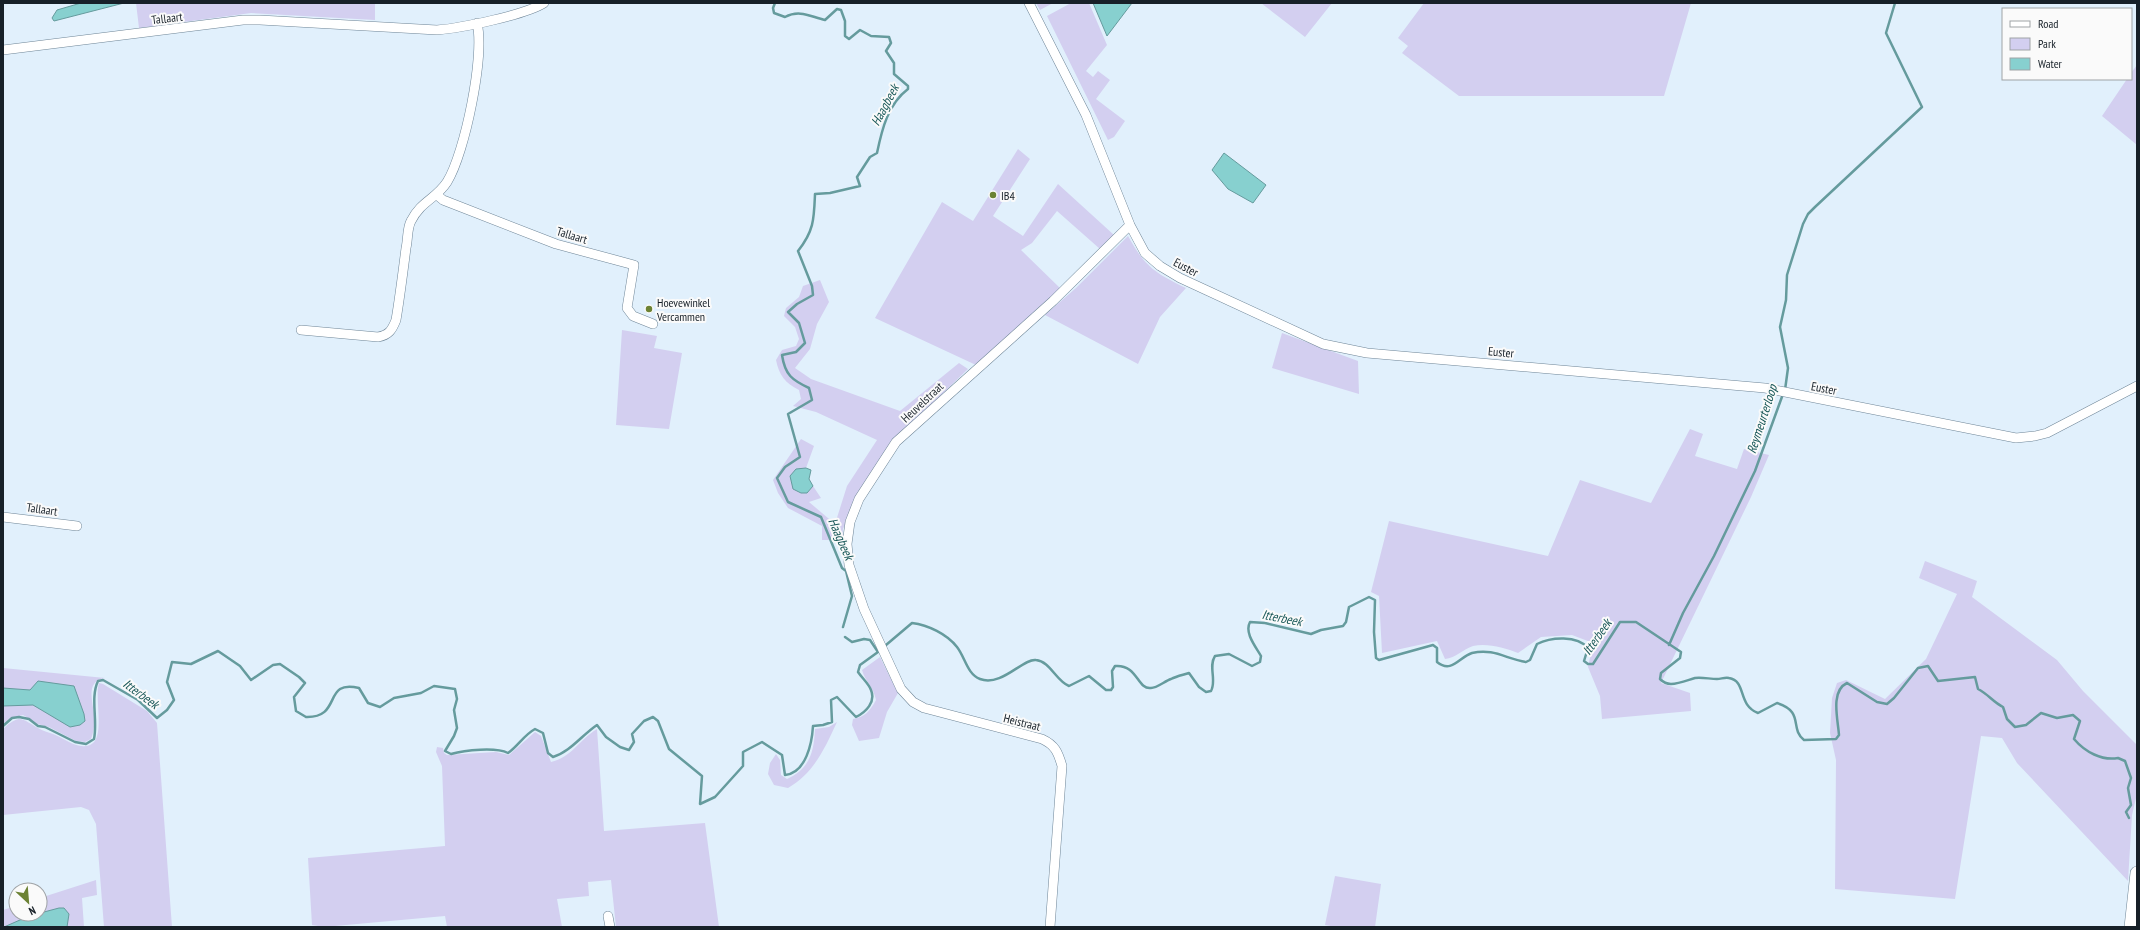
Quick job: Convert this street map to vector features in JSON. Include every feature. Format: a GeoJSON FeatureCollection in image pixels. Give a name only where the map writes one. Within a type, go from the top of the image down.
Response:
{"type":"FeatureCollection","features":[{"type":"Feature","properties":{"kind":"main road"},"geometry":{"type":"LineString","coordinates":[[2131,927],[2137,874]]}},
{"type":"Feature","properties":{"kind":"street","name":"Tallaart"},"geometry":{"type":"LineString","coordinates":[[3,50],[243,20],[425,30],[455,28],[534,8],[544,3]]}},
{"type":"Feature","properties":{"kind":"street","name":"Euster"},"geometry":{"type":"LineString","coordinates":[[1028,3],[1086,115],[1130,225],[1145,253],[1160,266],[1180,278],[1303,335],[1343,349],[1765,388],[2016,438],[2047,433],[2137,386]]}},
{"type":"Feature","properties":{"kind":"street"},"geometry":{"type":"LineString","coordinates":[[301,330],[378,337],[386,336],[392,330],[396,320],[410,222],[420,206],[436,195],[452,174],[469,113],[477,62],[479,30],[477,22]]}},
{"type":"Feature","properties":{"kind":"street","name":"Tallaart"},"geometry":{"type":"LineString","coordinates":[[436,195],[442,200],[556,244],[634,265],[627,308],[633,316],[653,324]]}},
{"type":"Feature","properties":{"kind":"street","name":"Heuvelstraat"},"geometry":{"type":"LineString","coordinates":[[882,649],[858,593],[849,565],[848,544],[850,522],[859,499],[896,442],[1053,301],[1130,225]]}},
{"type":"Feature","properties":{"kind":"street","name":"Tallaart"},"geometry":{"type":"LineString","coordinates":[[3,517],[77,526]]}},
{"type":"Feature","properties":{"kind":"street","name":"Heistraat"},"geometry":{"type":"LineString","coordinates":[[882,649],[901,688],[913,702],[924,708],[1042,739],[1052,743],[1058,751],[1062,766],[1050,927]]}},
{"type":"Feature","properties":{"kind":"street"},"geometry":{"type":"LineString","coordinates":[[608,916],[610,927]]}},
{"type":"Feature","properties":{"kind":"green space"},"geometry":{"type":"Polygon","coordinates":[[[136,3],[375,3],[375,20],[251,13],[139,28],[136,3]]]}},
{"type":"Feature","properties":{"kind":"green space"},"geometry":{"type":"Polygon","coordinates":[[[1036,3],[1053,3],[1040,10],[1036,3]]]}},
{"type":"Feature","properties":{"kind":"green space"},"geometry":{"type":"Polygon","coordinates":[[[1071,3],[1089,3],[1107,45],[1086,71],[1093,77],[1098,71],[1110,80],[1096,99],[1125,121],[1114,137],[1108,140],[1047,16],[1071,3]]]}},
{"type":"Feature","properties":{"kind":"green space"},"geometry":{"type":"Polygon","coordinates":[[[1261,3],[1332,3],[1305,37],[1261,3]]]}},
{"type":"Feature","properties":{"kind":"green space"},"geometry":{"type":"Polygon","coordinates":[[[1424,3],[1691,3],[1664,96],[1459,96],[1402,53],[1408,46],[1398,38],[1424,3]]]}},
{"type":"Feature","properties":{"kind":"green space"},"geometry":{"type":"Polygon","coordinates":[[[2137,65],[2137,145],[2102,116],[2126,80],[2132,80],[2132,72],[2137,65]]]}},
{"type":"Feature","properties":{"kind":"green space"},"geometry":{"type":"Polygon","coordinates":[[[1018,149],[1030,159],[993,216],[1023,236],[1058,184],[1114,235],[1100,249],[1057,211],[1032,243],[1021,250],[1061,289],[976,365],[875,318],[942,202],[973,221],[1018,149]]]}},
{"type":"Feature","properties":{"kind":"green space"},"geometry":{"type":"Polygon","coordinates":[[[1128,236],[1140,255],[1152,268],[1166,278],[1186,288],[1160,317],[1138,364],[1045,315],[1076,288],[1128,236]]]}},
{"type":"Feature","properties":{"kind":"green space"},"geometry":{"type":"Polygon","coordinates":[[[820,280],[829,302],[817,324],[810,349],[795,368],[811,379],[900,411],[959,363],[968,369],[889,445],[864,483],[843,529],[842,540],[822,540],[822,526],[788,508],[778,493],[773,480],[801,439],[814,446],[806,468],[796,469],[807,493],[813,486],[821,498],[809,502],[835,524],[847,486],[877,440],[816,412],[793,406],[801,399],[799,390],[783,378],[779,370],[776,360],[782,350],[796,346],[799,339],[795,327],[784,316],[786,308],[799,297],[803,286],[820,280]]]}},
{"type":"Feature","properties":{"kind":"green space"},"geometry":{"type":"Polygon","coordinates":[[[622,330],[657,336],[654,348],[682,353],[669,429],[616,425],[622,330]]]}},
{"type":"Feature","properties":{"kind":"green space"},"geometry":{"type":"Polygon","coordinates":[[[1282,333],[1358,361],[1359,394],[1272,368],[1282,333]]]}},
{"type":"Feature","properties":{"kind":"green space"},"geometry":{"type":"Polygon","coordinates":[[[1690,429],[1703,434],[1695,456],[1737,469],[1744,449],[1769,455],[1751,497],[1661,683],[1690,693],[1691,711],[1602,719],[1600,696],[1588,667],[1593,643],[1572,635],[1541,637],[1518,653],[1496,646],[1479,645],[1469,647],[1453,657],[1445,659],[1437,641],[1382,653],[1379,596],[1371,592],[1389,521],[1548,556],[1580,480],[1651,503],[1690,429]]]}},
{"type":"Feature","properties":{"kind":"green space"},"geometry":{"type":"Polygon","coordinates":[[[1925,561],[1977,581],[1972,597],[2057,660],[2083,691],[2137,745],[2137,794],[2132,815],[2128,881],[2017,763],[2002,738],[1981,736],[1955,899],[1835,889],[1836,760],[1830,733],[1832,698],[1837,683],[1846,680],[1885,699],[1926,659],[1957,594],[1919,578],[1925,561]]]}},
{"type":"Feature","properties":{"kind":"green space"},"geometry":{"type":"Polygon","coordinates":[[[880,657],[898,693],[887,712],[879,738],[859,741],[852,725],[853,719],[861,717],[867,713],[876,700],[862,670],[880,657]]]}},
{"type":"Feature","properties":{"kind":"green space"},"geometry":{"type":"Polygon","coordinates":[[[3,668],[105,678],[95,683],[93,687],[92,697],[94,723],[91,739],[85,742],[76,741],[49,727],[37,724],[23,715],[9,719],[3,724],[3,668]]]}},
{"type":"Feature","properties":{"kind":"green space"},"geometry":{"type":"Polygon","coordinates":[[[99,683],[147,711],[157,723],[172,927],[104,927],[96,824],[89,810],[81,807],[3,815],[3,729],[8,724],[21,719],[75,745],[90,745],[95,741],[99,727],[99,683]]]}},
{"type":"Feature","properties":{"kind":"green space"},"geometry":{"type":"Polygon","coordinates":[[[837,722],[818,759],[805,775],[788,788],[774,785],[768,774],[770,763],[776,754],[780,760],[781,775],[787,779],[801,770],[809,759],[812,753],[815,729],[829,727],[837,722]]]}},
{"type":"Feature","properties":{"kind":"green space"},"geometry":{"type":"Polygon","coordinates":[[[597,729],[604,831],[705,823],[719,927],[616,927],[611,880],[588,882],[589,896],[557,899],[562,927],[447,927],[445,916],[324,927],[312,925],[308,858],[445,846],[442,766],[436,752],[437,747],[443,748],[444,753],[447,755],[496,752],[509,755],[535,732],[541,736],[551,762],[564,757],[597,729]]]}},
{"type":"Feature","properties":{"kind":"green space"},"geometry":{"type":"Polygon","coordinates":[[[1335,876],[1381,884],[1375,927],[1336,927],[1325,925],[1335,876]]]}},
{"type":"Feature","properties":{"kind":"green space"},"geometry":{"type":"Polygon","coordinates":[[[96,880],[97,895],[82,898],[84,927],[3,927],[3,910],[8,908],[8,922],[48,922],[48,895],[96,880]]]}},
{"type":"Feature","properties":{"kind":"water"},"geometry":{"type":"Polygon","coordinates":[[[81,3],[124,3],[54,21],[52,18],[57,10],[81,3]]]}},
{"type":"Feature","properties":{"kind":"water"},"geometry":{"type":"Polygon","coordinates":[[[1093,3],[1132,3],[1107,36],[1093,3]]]}},
{"type":"Feature","properties":{"kind":"water"},"geometry":{"type":"Polygon","coordinates":[[[1224,153],[1266,185],[1253,203],[1228,189],[1212,170],[1224,153]]]}},
{"type":"Feature","properties":{"kind":"water"},"geometry":{"type":"Polygon","coordinates":[[[806,468],[811,470],[809,479],[813,486],[807,493],[801,493],[793,489],[790,476],[796,469],[806,468]]]}},
{"type":"Feature","properties":{"kind":"water"},"geometry":{"type":"Polygon","coordinates":[[[38,681],[74,686],[85,721],[80,725],[70,727],[33,705],[3,706],[3,688],[30,690],[38,681]]]}},
{"type":"Feature","properties":{"kind":"water"},"geometry":{"type":"Polygon","coordinates":[[[64,908],[69,914],[67,927],[4,927],[15,922],[48,922],[48,911],[64,908]]]}},
{"type":"Feature","properties":{"kind":"waterway","name":"Haagbeek"},"geometry":{"type":"LineString","coordinates":[[775,3],[773,8],[774,13],[785,17],[796,14],[805,14],[825,20],[837,9],[841,10],[845,21],[845,36],[849,39],[860,30],[871,36],[889,37],[891,43],[886,51],[894,63],[894,74],[908,86],[908,89],[895,102],[887,118],[877,153],[870,157],[857,177],[860,186],[830,193],[815,194],[814,211],[810,231],[798,251],[812,286],[813,295],[797,304],[788,312],[799,323],[805,343],[796,352],[782,355],[787,372],[798,382],[809,388],[812,400],[788,414],[800,457],[785,467],[777,478],[788,502],[821,517],[842,568],[846,571],[852,596],[843,627]]}},
{"type":"Feature","properties":{"kind":"waterway","name":"Reymeurterloop"},"geometry":{"type":"LineString","coordinates":[[1785,390],[1788,368],[1780,327],[1786,300],[1787,275],[1803,224],[1808,214],[1815,207],[1922,107],[1886,33],[1895,3]]}},
{"type":"Feature","properties":{"kind":"waterway","name":"Reymeurterloop"},"geometry":{"type":"LineString","coordinates":[[1669,645],[1683,613],[1714,556],[1755,471],[1783,394]]}},
{"type":"Feature","properties":{"kind":"waterway","name":"Itterbeek"},"geometry":{"type":"LineString","coordinates":[[886,645],[912,623],[931,628],[943,634],[953,642],[960,651],[969,669],[976,677],[980,679],[996,679],[1004,676],[1025,663],[1036,660],[1041,661],[1049,667],[1060,680],[1069,686],[1089,676],[1106,690],[1111,690],[1113,687],[1112,671],[1115,666],[1123,666],[1133,673],[1146,688],[1156,687],[1173,678],[1189,673],[1199,687],[1206,692],[1211,691],[1213,687],[1212,665],[1215,656],[1229,654],[1252,666],[1260,662],[1261,656],[1248,631],[1250,622],[1265,623],[1311,634],[1321,630],[1343,626],[1346,622],[1349,607],[1369,597],[1375,600],[1374,632],[1376,658],[1379,660],[1433,645],[1437,648],[1437,662],[1447,666],[1455,664],[1467,655],[1480,652],[1493,653],[1526,662],[1530,660],[1537,644],[1549,640],[1564,638],[1577,641],[1588,648],[1584,661],[1588,664],[1593,664],[1620,622],[1636,622],[1681,652],[1680,658],[1661,673],[1660,679],[1662,681],[1671,684],[1680,683],[1695,678],[1728,678],[1735,680],[1741,688],[1747,705],[1758,713],[1777,703],[1791,711],[1794,715],[1797,730],[1804,740],[1836,739],[1839,735],[1836,706],[1838,692],[1847,683],[1877,702],[1887,704],[1894,698],[1918,668],[1928,666],[1938,681],[1975,677],[1978,689],[2003,707],[2007,719],[2015,727],[2026,725],[2041,713],[2057,718],[2073,715],[2080,721],[2074,739],[2078,744],[2089,752],[2100,757],[2112,759],[2118,758],[2125,761],[2131,778],[2128,788],[2131,805],[2126,812],[2129,818]]}},
{"type":"Feature","properties":{"kind":"waterway","name":"Itterbeek"},"geometry":{"type":"LineString","coordinates":[[3,726],[12,718],[19,717],[29,719],[38,726],[45,727],[75,742],[86,744],[94,739],[94,702],[98,681],[103,680],[138,700],[157,718],[167,710],[174,700],[167,682],[172,662],[191,664],[218,651],[240,666],[251,680],[273,665],[280,664],[299,677],[305,683],[294,697],[296,711],[306,717],[317,716],[325,712],[336,693],[340,689],[348,687],[359,688],[368,703],[380,707],[394,698],[421,693],[434,686],[455,689],[457,699],[454,710],[457,728],[445,751],[451,754],[480,750],[496,750],[508,753],[535,729],[543,733],[548,753],[553,757],[565,751],[597,725],[606,737],[620,747],[629,750],[634,742],[632,734],[644,721],[653,717],[658,721],[669,749],[702,776],[700,804],[715,797],[743,766],[743,752],[762,742],[782,755],[785,775],[798,769],[803,763],[809,748],[813,726],[832,722],[831,700],[837,697],[856,717],[869,706],[872,699],[871,690],[858,672],[860,665],[878,652],[870,640],[864,639],[852,642],[845,637]]}},
{"type":"Feature","properties":{"kind":"place","name":"IB4"},"geometry":{"type":"Point","coordinates":[993,195]}},
{"type":"Feature","properties":{"kind":"place","name":"Hoevewinkel Vercammen"},"geometry":{"type":"Point","coordinates":[649,309]}}]}
